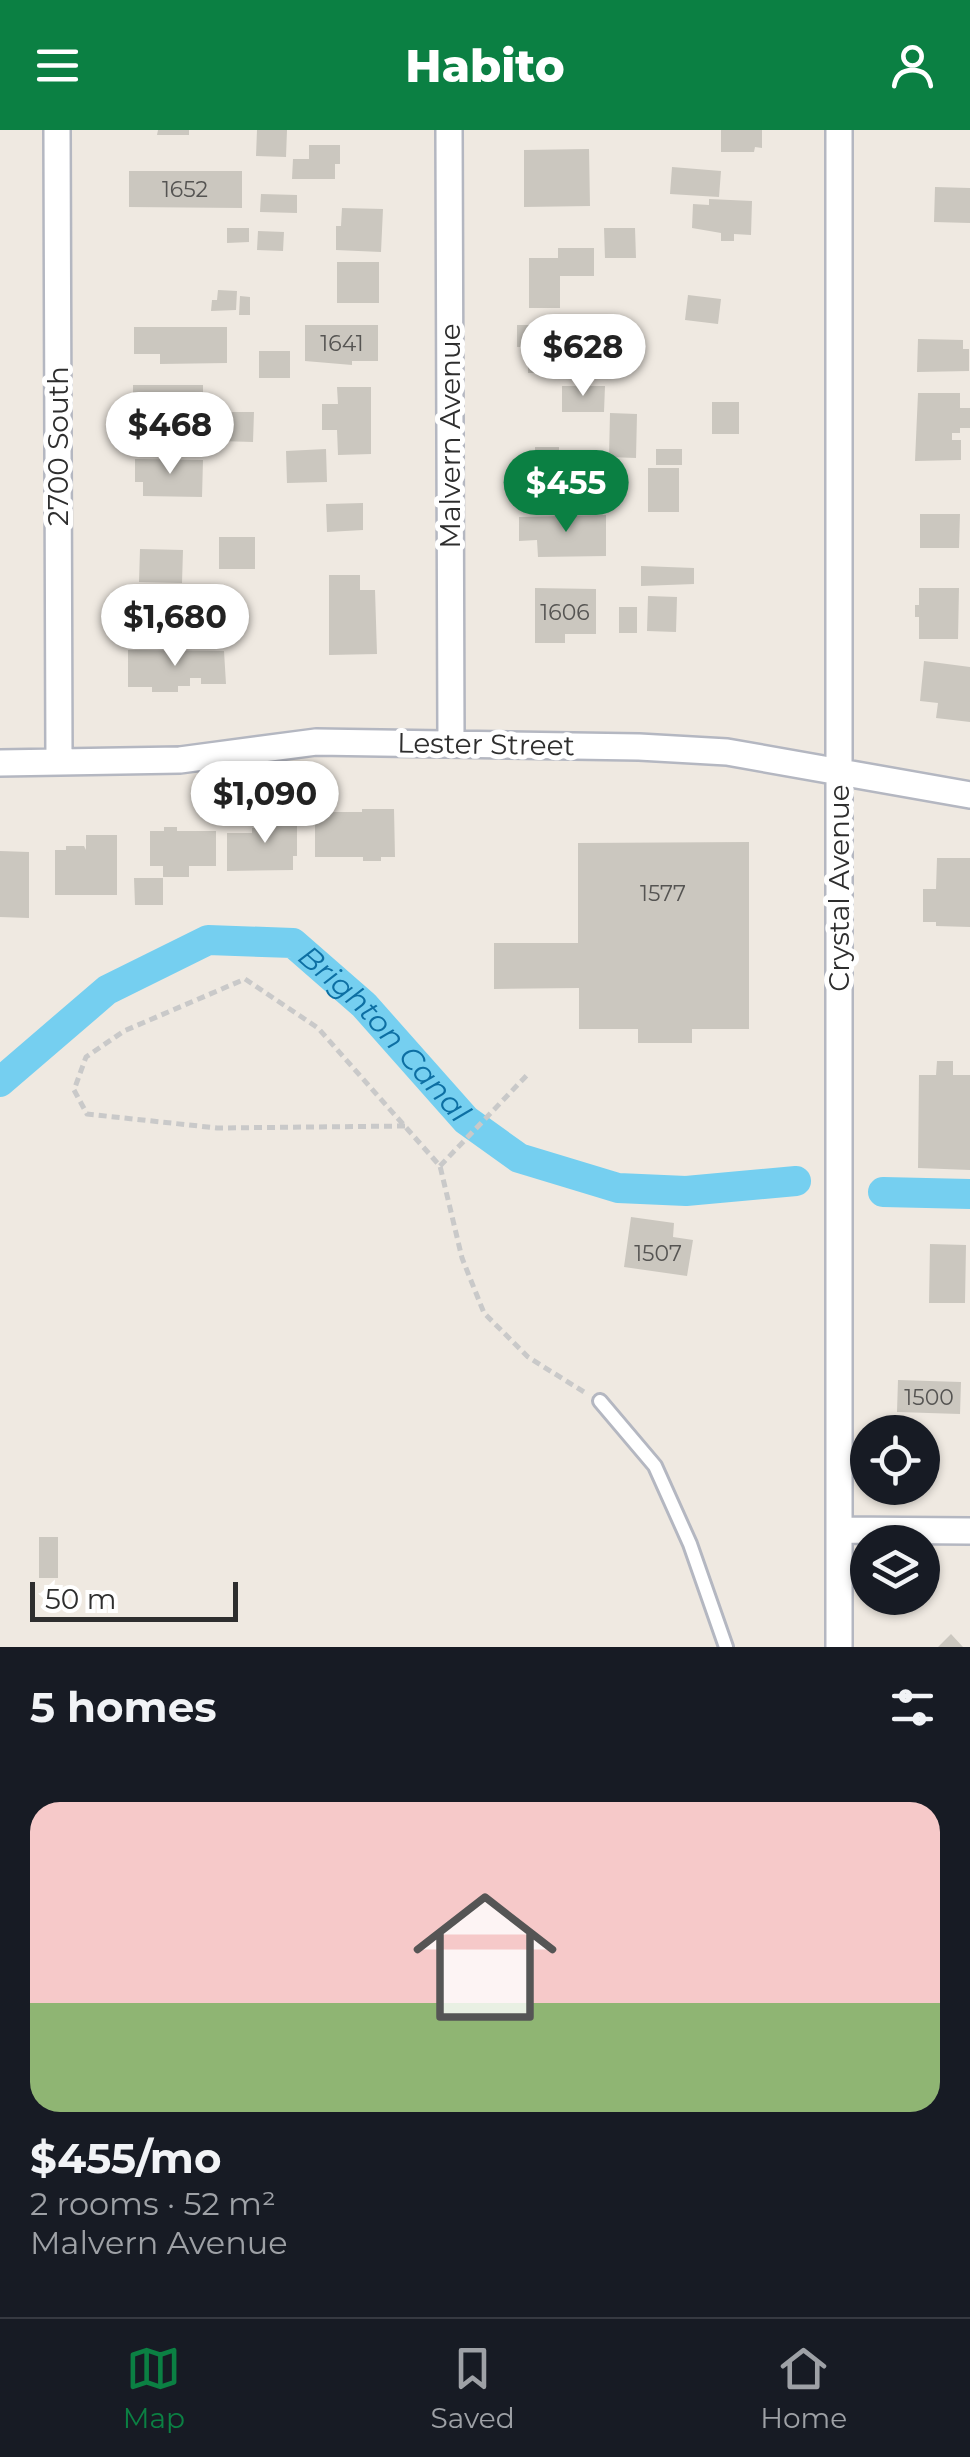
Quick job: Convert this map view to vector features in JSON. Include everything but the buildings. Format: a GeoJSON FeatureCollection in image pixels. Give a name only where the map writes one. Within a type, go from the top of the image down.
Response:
{"type":"FeatureCollection","features":[{"type":"Feature","properties":{"kind":"street","name":"2700 South"},"geometry":{"type":"LineString","coordinates":[[57,130],[59,762]]}},
{"type":"Feature","properties":{"kind":"street","name":"Malvern Avenue"},"geometry":{"type":"LineString","coordinates":[[449,130],[451,742]]}},
{"type":"Feature","properties":{"kind":"street","name":"Crystal Avenue"},"geometry":{"type":"LineString","coordinates":[[839,130],[839,1647]]}},
{"type":"Feature","properties":{"kind":"street","name":"Lester Street"},"geometry":{"type":"LineString","coordinates":[[0,762],[180,760],[316,742],[451,742],[727,752],[970,795]]}},
{"type":"Feature","properties":{"kind":"street"},"geometry":{"type":"LineString","coordinates":[[839,1530],[970,1531]]}},
{"type":"Feature","properties":{"kind":"lane"},"geometry":{"type":"LineString","coordinates":[[600,1401],[655,1466],[690,1544],[726,1647]]}},
{"type":"Feature","properties":{"kind":"path"},"geometry":{"type":"LineString","coordinates":[[405,1126],[217,1128],[130,1120],[87,1114],[74,1090],[86,1057],[124,1031],[245,979],[318,1028],[405,1126],[440,1166],[462,1258],[484,1313],[528,1357],[600,1401]]}},
{"type":"Feature","properties":{"kind":"path"},"geometry":{"type":"LineString","coordinates":[[440,1166],[529,1073]]}},
{"type":"Feature","properties":{"kind":"waterway","name":"Brighton Canal"},"geometry":{"type":"LineString","coordinates":[[0,1082],[107,990],[208,940],[293,943],[364,1005],[466,1120],[519,1158],[618,1188],[686,1191],[796,1181]]}},
{"type":"Feature","properties":{"kind":"waterway","name":"Brighton Canal"},"geometry":{"type":"LineString","coordinates":[[883,1192],[970,1194]]}}]}
